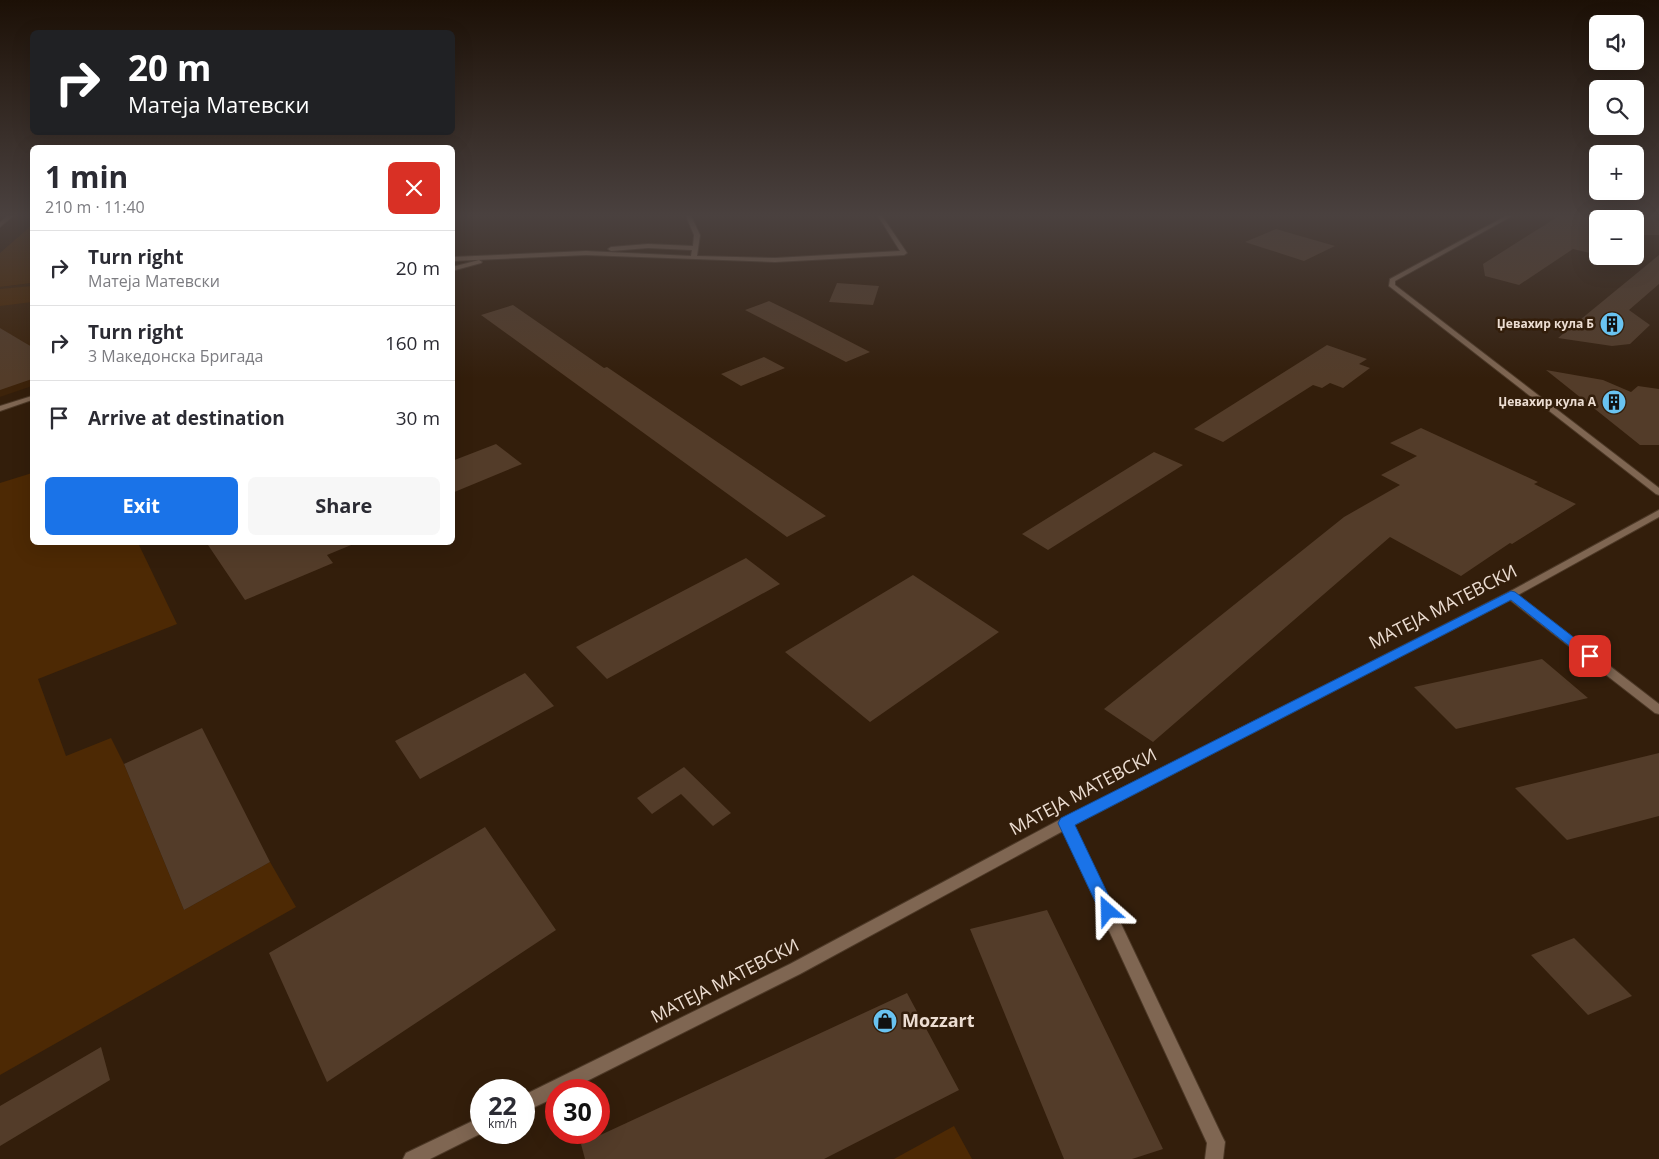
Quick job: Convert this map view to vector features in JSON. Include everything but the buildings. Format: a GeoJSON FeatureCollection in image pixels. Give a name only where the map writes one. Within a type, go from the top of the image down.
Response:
{"type":"FeatureCollection","features":[{"type":"Feature","properties":{"kind":"street"},"geometry":{"type":"LineString","coordinates":[[1410,270],[1392,280],[1392,286],[1659,492]]}},
{"type":"Feature","properties":{"kind":"street"},"geometry":{"type":"LineString","coordinates":[[0,409],[30,399]]}},
{"type":"Feature","properties":{"kind":"street","name":"МАТЕЈА МАТЕВСКИ"},"geometry":{"type":"LineString","coordinates":[[535,1098],[794,969],[1066,823],[1511,595],[1659,513]]}},
{"type":"Feature","properties":{"kind":"street"},"geometry":{"type":"LineString","coordinates":[[1511,595],[1659,710]]}},
{"type":"Feature","properties":{"kind":"street"},"geometry":{"type":"LineString","coordinates":[[1066,823],[1216,1142],[1214,1159]]}},
{"type":"Feature","properties":{"kind":"street"},"geometry":{"type":"LineString","coordinates":[[412,1159],[470,1130]]}},
{"type":"Feature","properties":{"kind":"shaded area"},"geometry":{"type":"Polygon","coordinates":[[[0,270],[30,270],[30,283],[0,287],[0,270]]]}},
{"type":"Feature","properties":{"kind":"shaded area"},"geometry":{"type":"Polygon","coordinates":[[[30,283],[30,387],[0,397],[0,287],[30,283]]]}},
{"type":"Feature","properties":{"kind":"shaded area"},"geometry":{"type":"Polygon","coordinates":[[[30,286],[30,302],[0,306],[0,289],[30,286]]]}},
{"type":"Feature","properties":{"kind":"shaded area"},"geometry":{"type":"Polygon","coordinates":[[[30,474],[30,545],[139,545],[177,624],[38,679],[66,756],[111,738],[124,764],[184,910],[270,862],[296,907],[0,1075],[0,483],[30,474]]]}},
{"type":"Feature","properties":{"kind":"shaded area"},"geometry":{"type":"Polygon","coordinates":[[[954,1126],[972,1159],[894,1159],[954,1126]]]}},
{"type":"Feature","properties":{"kind":"place","name":"Џевахир кула Б"},"geometry":{"type":"Point","coordinates":[1612,324]}},
{"type":"Feature","properties":{"kind":"place","name":"Џевахир кула А"},"geometry":{"type":"Point","coordinates":[1614,402]}},
{"type":"Feature","properties":{"kind":"place","name":"Mozzart"},"geometry":{"type":"Point","coordinates":[885,1021]}},
{"type":"Feature","properties":{"kind":"route"},"geometry":{"type":"LineString","coordinates":[[1108,911],[1066,823],[1511,595],[1590,656]]}}]}
